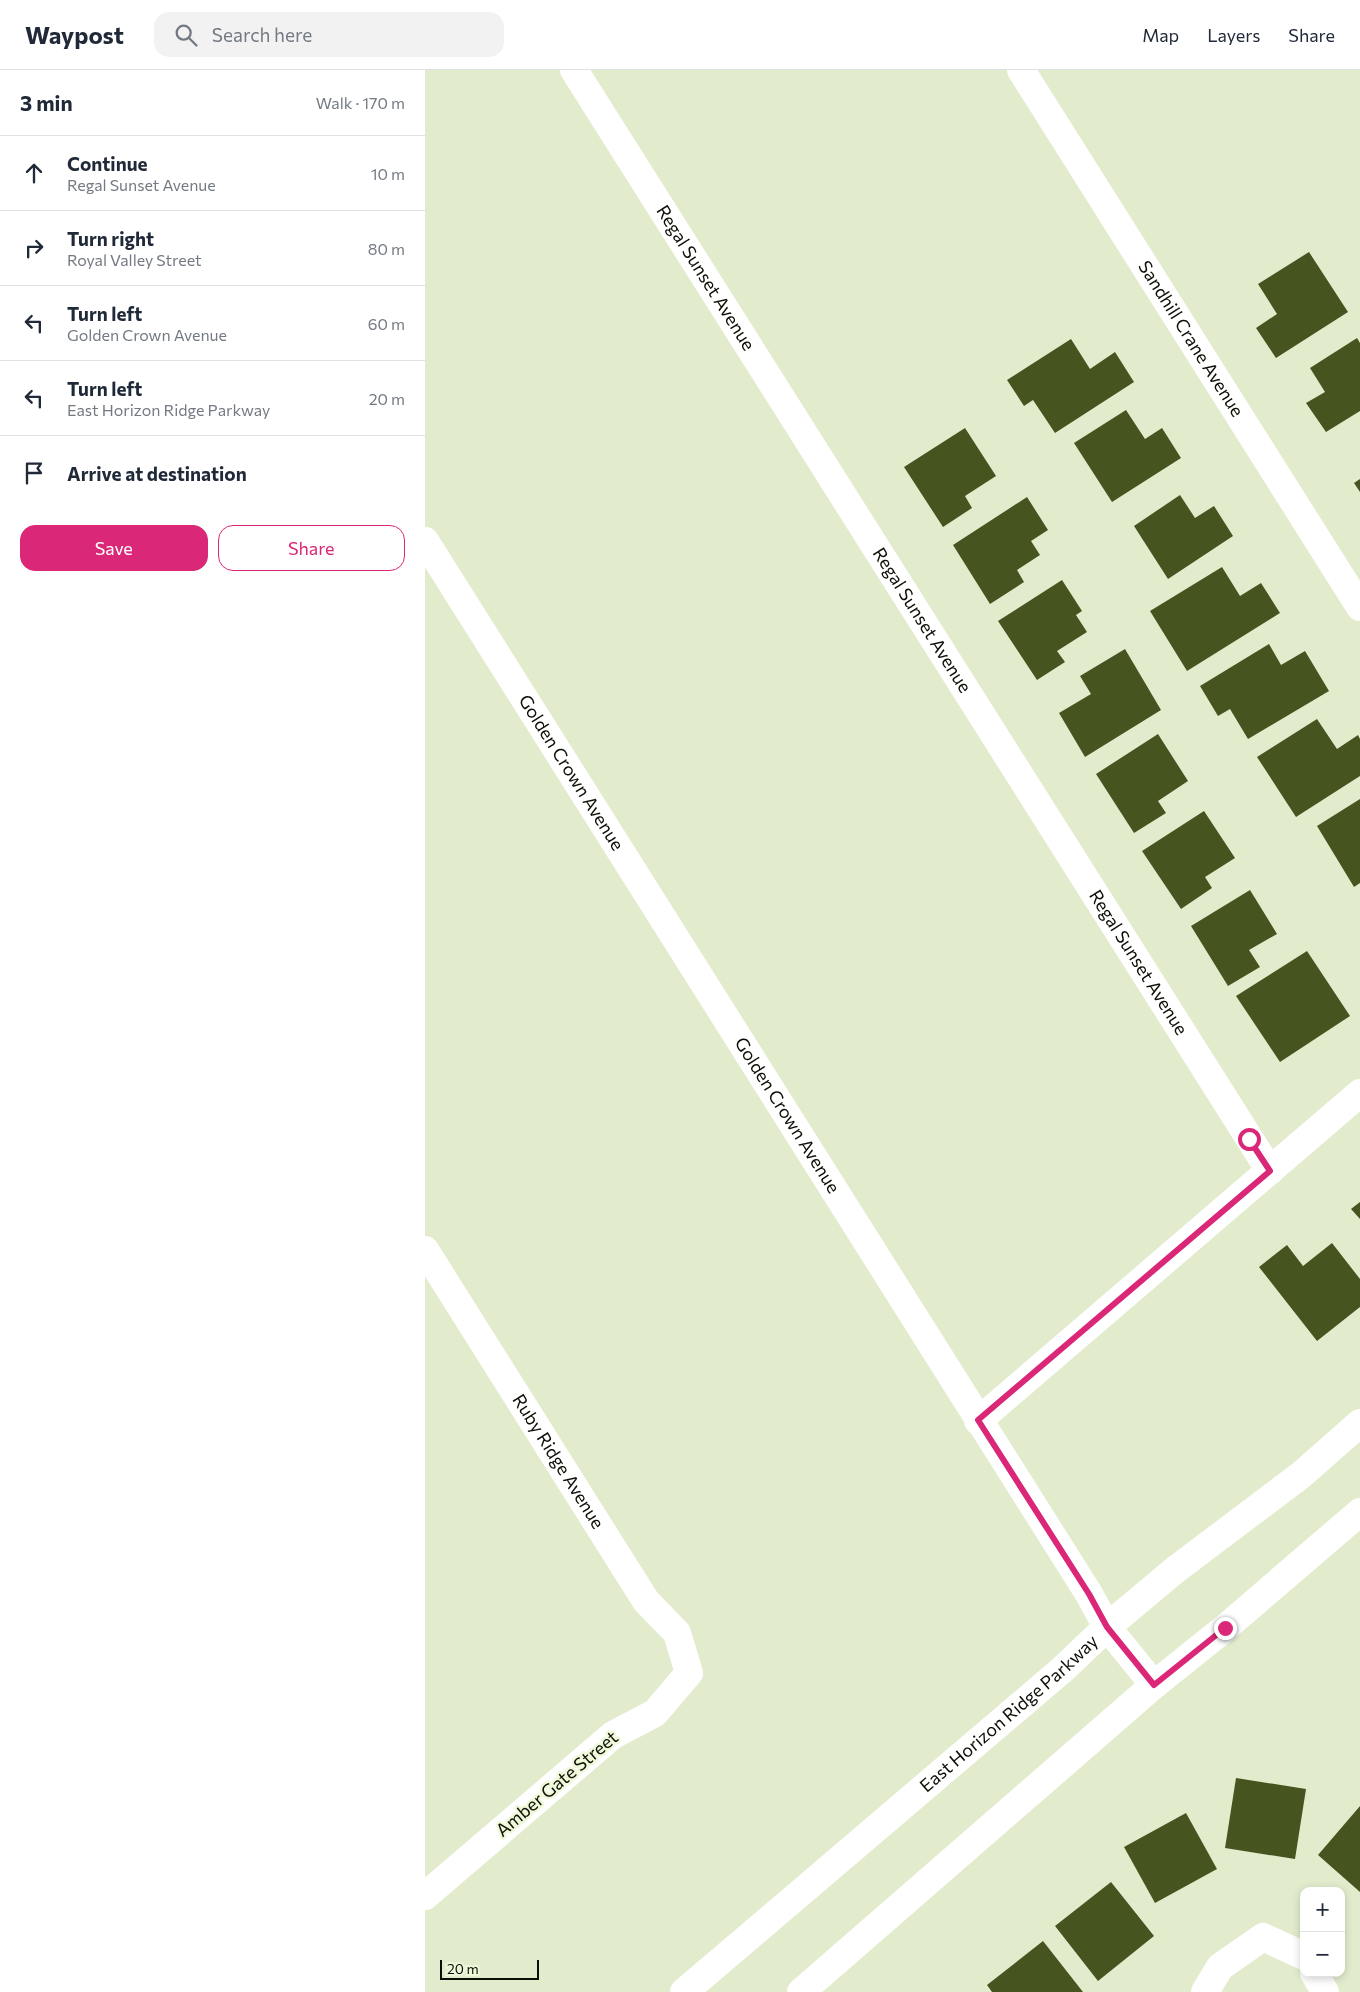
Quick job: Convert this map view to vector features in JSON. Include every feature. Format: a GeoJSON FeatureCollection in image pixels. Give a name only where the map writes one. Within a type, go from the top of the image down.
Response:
{"type":"FeatureCollection","features":[{"type":"Feature","properties":{"kind":"street","name":"Regal Sunset Avenue"},"geometry":{"type":"LineString","coordinates":[[574,70],[1270,1171]]}},
{"type":"Feature","properties":{"kind":"street","name":"Sandhill Crane Avenue"},"geometry":{"type":"LineString","coordinates":[[1021,70],[1360,607]]}},
{"type":"Feature","properties":{"kind":"street","name":"Golden Crown Avenue"},"geometry":{"type":"LineString","coordinates":[[425,541],[1089,1594],[1107,1627],[1154,1685]]}},
{"type":"Feature","properties":{"kind":"street"},"geometry":{"type":"LineString","coordinates":[[978,1420],[1360,1093]]}},
{"type":"Feature","properties":{"kind":"street","name":"Ruby Ridge Avenue"},"geometry":{"type":"LineString","coordinates":[[425,1250],[646,1601],[677,1633],[689,1673]]}},
{"type":"Feature","properties":{"kind":"street","name":"East Horizon Ridge Parkway"},"geometry":{"type":"LineString","coordinates":[[684,1992],[1063,1669],[1107,1627],[1175,1570],[1301,1475],[1360,1423]]}},
{"type":"Feature","properties":{"kind":"street"},"geometry":{"type":"LineString","coordinates":[[801,1992],[1154,1685],[1225,1628],[1360,1512]]}},
{"type":"Feature","properties":{"kind":"street","name":"Amber Gate Street"},"geometry":{"type":"LineString","coordinates":[[425,1896],[613,1735],[655,1713],[689,1673]]}},
{"type":"Feature","properties":{"kind":"street"},"geometry":{"type":"LineString","coordinates":[[1205,1992],[1220,1967],[1263,1937],[1300,1954]]}},
{"type":"Feature","properties":{"kind":"street"},"geometry":{"type":"LineString","coordinates":[[1316,1977],[1325,1992]]}},
{"type":"Feature","properties":{"kind":"building"},"geometry":{"type":"Polygon","coordinates":[[[1309,252],[1348,312],[1276,358],[1256,328],[1277,314],[1258,284],[1309,252]]]}},
{"type":"Feature","properties":{"kind":"building"},"geometry":{"type":"Polygon","coordinates":[[[1357,338],[1360,343],[1360,411],[1326,432],[1306,403],[1325,392],[1310,368],[1357,338]]]}},
{"type":"Feature","properties":{"kind":"building"},"geometry":{"type":"Polygon","coordinates":[[[1071,339],[1090,369],[1115,352],[1134,382],[1055,433],[1033,400],[1024,406],[1007,380],[1071,339]]]}},
{"type":"Feature","properties":{"kind":"building"},"geometry":{"type":"Polygon","coordinates":[[[1126,410],[1145,439],[1162,428],[1181,458],[1112,502],[1074,443],[1126,410]]]}},
{"type":"Feature","properties":{"kind":"building"},"geometry":{"type":"Polygon","coordinates":[[[965,428],[996,476],[965,496],[972,508],[943,527],[904,467],[965,428]]]}},
{"type":"Feature","properties":{"kind":"building"},"geometry":{"type":"Polygon","coordinates":[[[1360,479],[1360,492],[1354,483],[1360,479]]]}},
{"type":"Feature","properties":{"kind":"building"},"geometry":{"type":"Polygon","coordinates":[[[1180,495],[1195,518],[1214,506],[1233,536],[1168,579],[1134,526],[1180,495]]]}},
{"type":"Feature","properties":{"kind":"building"},"geometry":{"type":"Polygon","coordinates":[[[1027,497],[1048,530],[1031,541],[1040,555],[1017,570],[1024,582],[990,604],[953,545],[1027,497]]]}},
{"type":"Feature","properties":{"kind":"building"},"geometry":{"type":"Polygon","coordinates":[[[1222,567],[1240,596],[1261,583],[1280,613],[1187,671],[1150,611],[1222,567]]]}},
{"type":"Feature","properties":{"kind":"building"},"geometry":{"type":"Polygon","coordinates":[[[1062,580],[1082,611],[1076,615],[1087,632],[1057,651],[1065,662],[1037,680],[998,621],[1062,580]]]}},
{"type":"Feature","properties":{"kind":"building"},"geometry":{"type":"Polygon","coordinates":[[[1269,644],[1281,665],[1305,651],[1329,691],[1248,739],[1230,709],[1218,716],[1200,686],[1269,644]]]}},
{"type":"Feature","properties":{"kind":"building"},"geometry":{"type":"Polygon","coordinates":[[[1125,649],[1161,710],[1085,757],[1059,713],[1091,694],[1080,676],[1125,649]]]}},
{"type":"Feature","properties":{"kind":"building"},"geometry":{"type":"Polygon","coordinates":[[[1317,719],[1337,749],[1358,735],[1360,739],[1360,776],[1296,817],[1257,757],[1317,719]]]}},
{"type":"Feature","properties":{"kind":"building"},"geometry":{"type":"Polygon","coordinates":[[[1158,734],[1188,781],[1158,801],[1166,813],[1134,833],[1096,774],[1158,734]]]}},
{"type":"Feature","properties":{"kind":"building"},"geometry":{"type":"Polygon","coordinates":[[[1360,799],[1360,883],[1354,887],[1317,826],[1360,799]]]}},
{"type":"Feature","properties":{"kind":"building"},"geometry":{"type":"Polygon","coordinates":[[[1204,811],[1235,858],[1205,877],[1212,888],[1181,909],[1142,851],[1204,811]]]}},
{"type":"Feature","properties":{"kind":"building"},"geometry":{"type":"Polygon","coordinates":[[[1250,890],[1277,934],[1249,950],[1260,967],[1228,986],[1191,926],[1250,890]]]}},
{"type":"Feature","properties":{"kind":"building"},"geometry":{"type":"Polygon","coordinates":[[[1307,951],[1350,1016],[1280,1062],[1236,996],[1307,951]]]}},
{"type":"Feature","properties":{"kind":"building"},"geometry":{"type":"Polygon","coordinates":[[[1360,1202],[1360,1219],[1351,1209],[1360,1202]]]}},
{"type":"Feature","properties":{"kind":"building"},"geometry":{"type":"Polygon","coordinates":[[[1332,1243],[1360,1279],[1360,1307],[1317,1341],[1259,1267],[1287,1245],[1303,1266],[1332,1243]]]}},
{"type":"Feature","properties":{"kind":"building"},"geometry":{"type":"Polygon","coordinates":[[[1236,1778],[1306,1789],[1295,1859],[1225,1848],[1236,1778]]]}},
{"type":"Feature","properties":{"kind":"building"},"geometry":{"type":"Polygon","coordinates":[[[1360,1806],[1360,1892],[1318,1855],[1360,1806]]]}},
{"type":"Feature","properties":{"kind":"building"},"geometry":{"type":"Polygon","coordinates":[[[1186,1813],[1217,1869],[1155,1903],[1124,1847],[1186,1813]]]}},
{"type":"Feature","properties":{"kind":"building"},"geometry":{"type":"Polygon","coordinates":[[[1111,1882],[1154,1936],[1098,1981],[1055,1926],[1111,1882]]]}},
{"type":"Feature","properties":{"kind":"building"},"geometry":{"type":"Polygon","coordinates":[[[1043,1941],[1083,1992],[992,1992],[987,1985],[1043,1941]]]}},
{"type":"Feature","properties":{"kind":"route"},"geometry":{"type":"LineString","coordinates":[[1225,1628],[1154,1685],[1107,1627],[1089,1594],[978,1420],[1270,1171],[1249,1139]]}}]}
